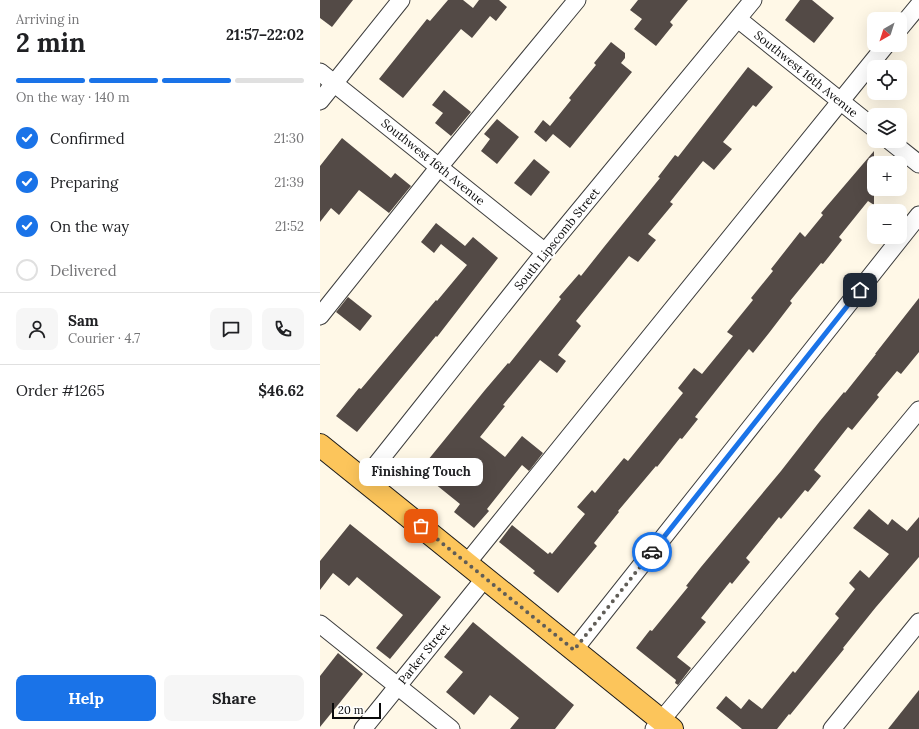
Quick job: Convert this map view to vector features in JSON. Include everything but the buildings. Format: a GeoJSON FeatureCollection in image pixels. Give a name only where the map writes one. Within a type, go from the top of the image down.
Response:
{"type":"FeatureCollection","features":[{"type":"Feature","properties":{"kind":"main road"},"geometry":{"type":"LineString","coordinates":[[320,445],[574,650],[663,726]]}},
{"type":"Feature","properties":{"kind":"street"},"geometry":{"type":"LineString","coordinates":[[320,101],[401,0]]}},
{"type":"Feature","properties":{"kind":"street"},"geometry":{"type":"LineString","coordinates":[[320,316],[439,167],[576,0]]}},
{"type":"Feature","properties":{"kind":"street","name":"South Lipscomb Street"},"geometry":{"type":"LineString","coordinates":[[364,480],[545,252],[753,0]]}},
{"type":"Feature","properties":{"kind":"street"},"geometry":{"type":"LineString","coordinates":[[907,20],[919,5]]}},
{"type":"Feature","properties":{"kind":"street","name":"Southwest 16th Avenue"},"geometry":{"type":"LineString","coordinates":[[738,19],[867,122]]}},
{"type":"Feature","properties":{"kind":"street"},"geometry":{"type":"LineString","coordinates":[[467,563],[880,52]]}},
{"type":"Feature","properties":{"kind":"street","name":"Southwest 16th Avenue"},"geometry":{"type":"LineString","coordinates":[[320,72],[545,252]]}},
{"type":"Feature","properties":{"kind":"street"},"geometry":{"type":"LineString","coordinates":[[899,148],[919,164]]}},
{"type":"Feature","properties":{"kind":"street"},"geometry":{"type":"LineString","coordinates":[[574,650],[919,215]]}},
{"type":"Feature","properties":{"kind":"street"},"geometry":{"type":"LineString","coordinates":[[663,726],[919,410]]}},
{"type":"Feature","properties":{"kind":"street","name":"Parker Street"},"geometry":{"type":"LineString","coordinates":[[363,729],[485,578]]}},
{"type":"Feature","properties":{"kind":"street"},"geometry":{"type":"LineString","coordinates":[[832,729],[919,622]]}},
{"type":"Feature","properties":{"kind":"street"},"geometry":{"type":"LineString","coordinates":[[320,624],[450,729]]}},
{"type":"Feature","properties":{"kind":"way so far"},"geometry":{"type":"LineString","coordinates":[[421,526],[574,650],[652,552]]}},
{"type":"Feature","properties":{"kind":"place","name":"Finishing Touch"},"geometry":{"type":"Point","coordinates":[421,526]}},
{"type":"Feature","properties":{"kind":"route"},"geometry":{"type":"LineString","coordinates":[[652,552],[860,290]]}}]}
